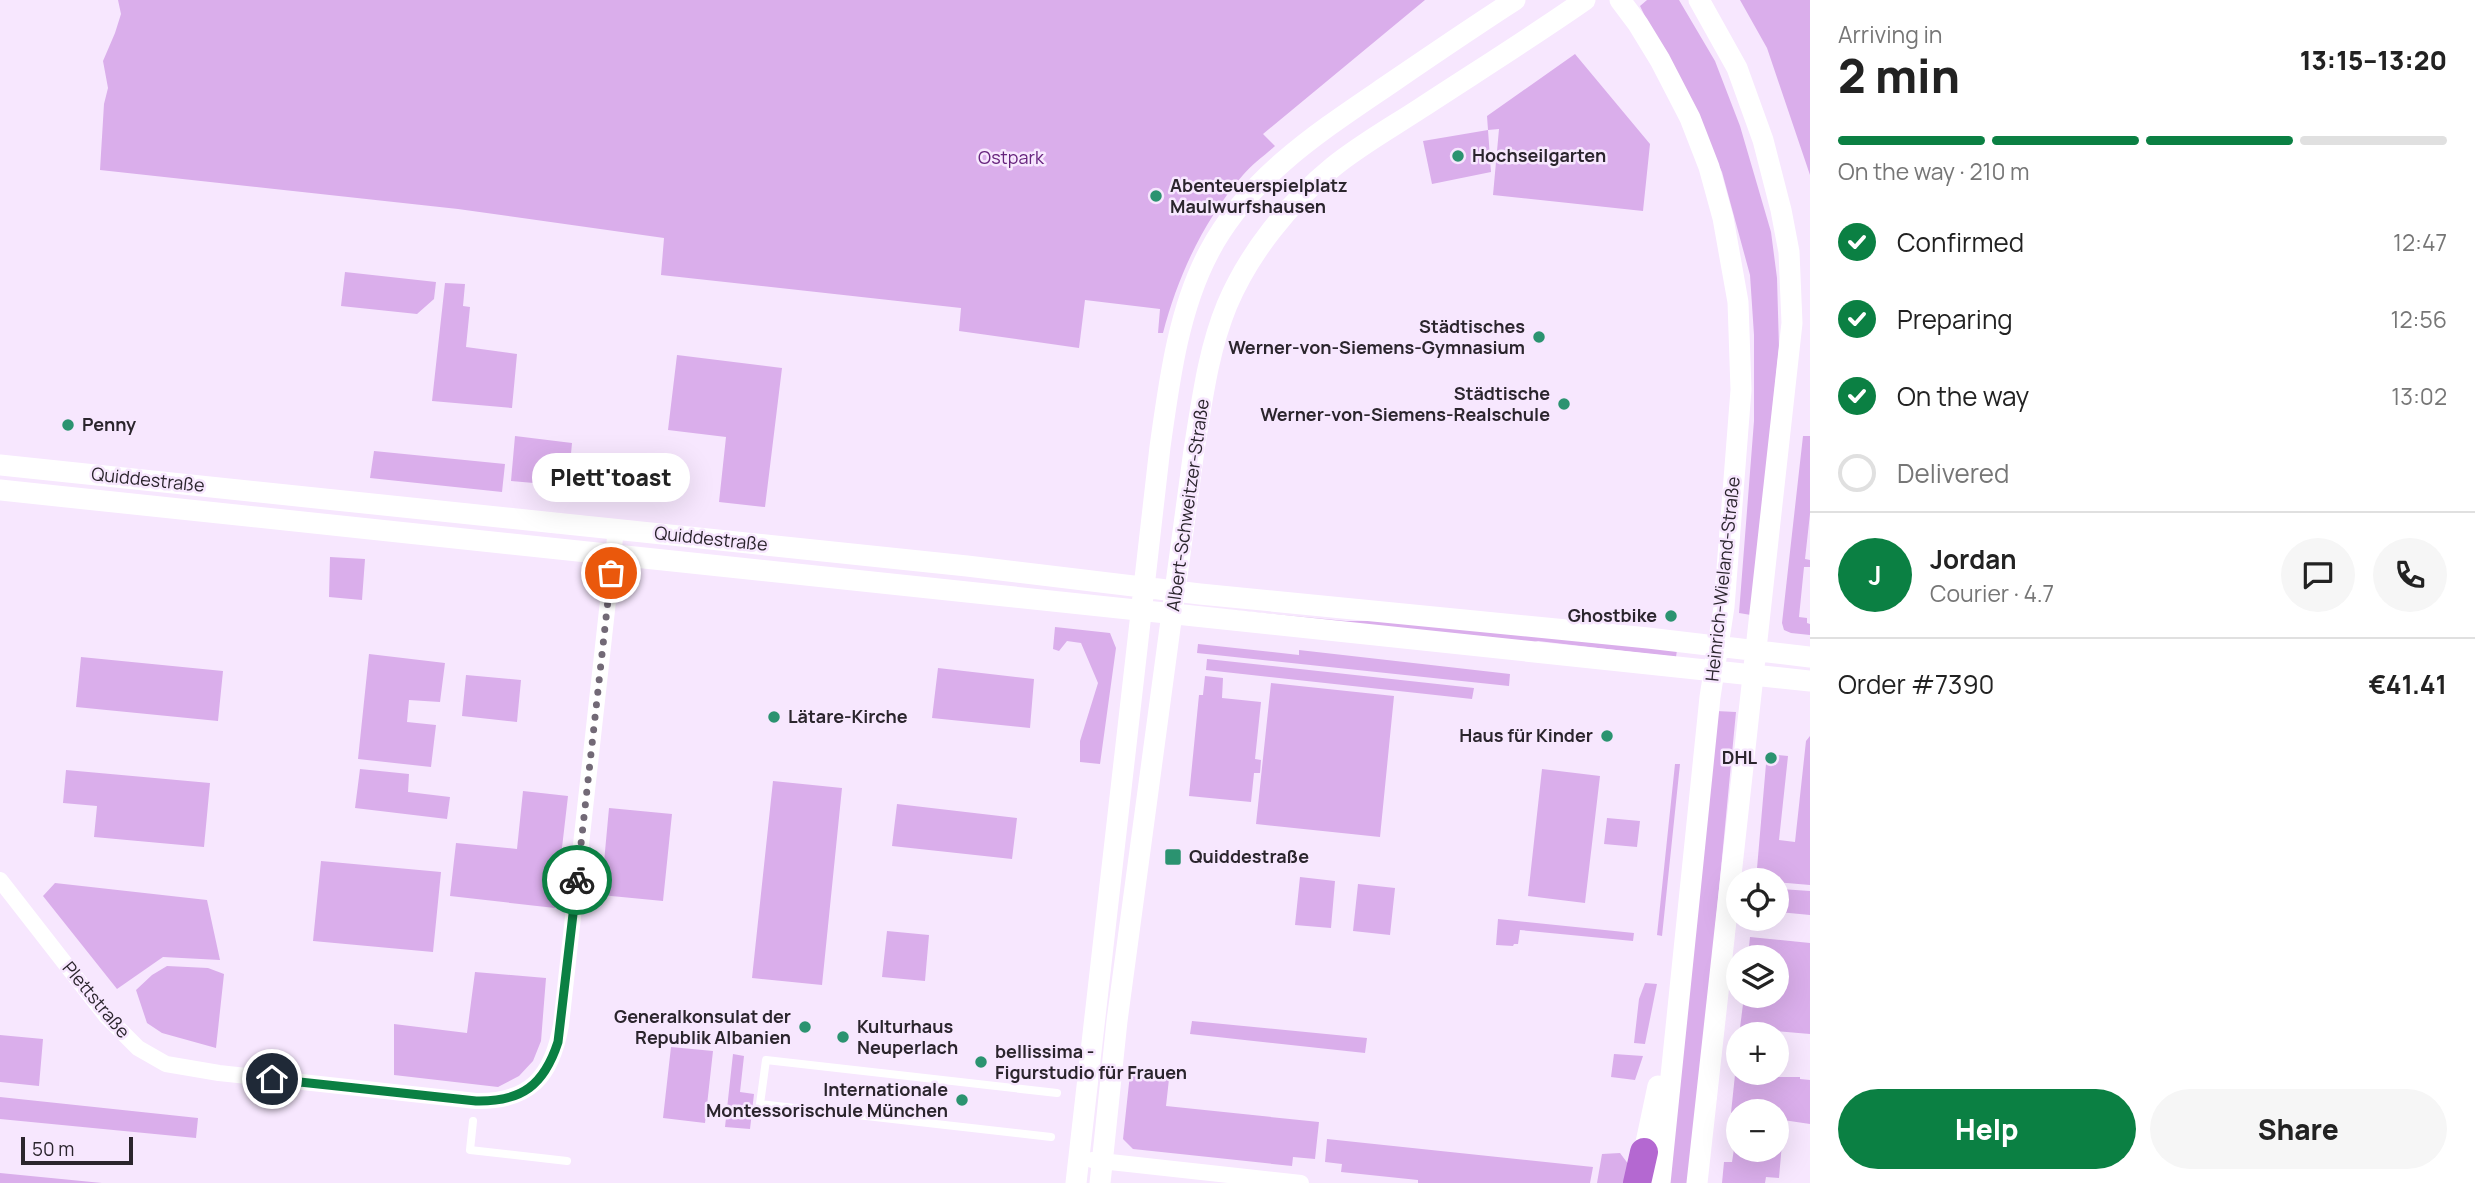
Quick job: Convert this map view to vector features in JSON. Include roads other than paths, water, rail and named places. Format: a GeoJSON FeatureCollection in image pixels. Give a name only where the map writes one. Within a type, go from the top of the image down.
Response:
{"type":"FeatureCollection","features":[{"type":"Feature","properties":{"kind":"highway"},"geometry":{"type":"LineString","coordinates":[[1636,1183],[1644,1152]]}},
{"type":"Feature","properties":{"kind":"main road","name":"Albert-Schweitzer-Straße"},"geometry":{"type":"LineString","coordinates":[[1076,1183],[1169,380],[1188,305],[1209,252],[1233,216],[1270,172],[1292,152],[1499,7],[1515,0]]}},
{"type":"Feature","properties":{"kind":"main road","name":"Albert-Schweitzer-Straße"},"geometry":{"type":"LineString","coordinates":[[1100,1183],[1117,1021],[1194,450],[1208,367],[1227,304],[1242,273],[1262,244],[1290,208],[1332,167],[1586,0]]}},
{"type":"Feature","properties":{"kind":"main road","name":"Heinrich-Wieland-Straße"},"geometry":{"type":"LineString","coordinates":[[1620,0],[1660,60],[1690,118],[1709,167],[1723,218],[1738,302],[1741,390],[1724,607],[1714,670],[1660,1183]]}},
{"type":"Feature","properties":{"kind":"main road"},"geometry":{"type":"LineString","coordinates":[[1697,1183],[1792,323],[1788,252],[1781,210],[1757,121],[1737,68],[1699,0]]}},
{"type":"Feature","properties":{"kind":"main road","name":"Quiddestraße"},"geometry":{"type":"LineString","coordinates":[[0,465],[1810,657]]}},
{"type":"Feature","properties":{"kind":"main road","name":"Quiddestraße"},"geometry":{"type":"LineString","coordinates":[[0,490],[1810,681]]}},
{"type":"Feature","properties":{"kind":"main road"},"geometry":{"type":"LineString","coordinates":[[1644,1152],[1665,1053],[1677,1020]]}},
{"type":"Feature","properties":{"kind":"street","name":"Plettstraße"},"geometry":{"type":"LineString","coordinates":[[0,880],[106,1016],[138,1048],[166,1065],[476,1101],[497,1101],[528,1088],[550,1066],[561,1025],[615,529]]}},
{"type":"Feature","properties":{"kind":"street"},"geometry":{"type":"LineString","coordinates":[[1079,1159],[1301,1183]]}},
{"type":"Feature","properties":{"kind":"lane"},"geometry":{"type":"LineString","coordinates":[[1051,1137],[760,1104],[766,1060],[1057,1093]]}},
{"type":"Feature","properties":{"kind":"lane"},"geometry":{"type":"LineString","coordinates":[[473,1121],[470,1150],[567,1161]]}},
{"type":"Feature","properties":{"kind":"place","name":"Hochseilgarten"},"geometry":{"type":"Point","coordinates":[1458,156]}},
{"type":"Feature","properties":{"kind":"place","name":"Abenteuerspielplatz Maulwurfshausen"},"geometry":{"type":"Point","coordinates":[1156,196]}},
{"type":"Feature","properties":{"kind":"place","name":"Städtisches Werner-von-Siemens-Gymnasium"},"geometry":{"type":"Point","coordinates":[1539,337]}},
{"type":"Feature","properties":{"kind":"place","name":"Städtische Werner-von-Siemens-Realschule"},"geometry":{"type":"Point","coordinates":[1564,404]}},
{"type":"Feature","properties":{"kind":"place","name":"Penny"},"geometry":{"type":"Point","coordinates":[68,425]}},
{"type":"Feature","properties":{"kind":"place","name":"Plett'toast"},"geometry":{"type":"Point","coordinates":[611,573]}},
{"type":"Feature","properties":{"kind":"place","name":"Ghostbike"},"geometry":{"type":"Point","coordinates":[1671,616]}},
{"type":"Feature","properties":{"kind":"place","name":"Lätare-Kirche"},"geometry":{"type":"Point","coordinates":[774,717]}},
{"type":"Feature","properties":{"kind":"place","name":"Haus für Kinder"},"geometry":{"type":"Point","coordinates":[1607,736]}},
{"type":"Feature","properties":{"kind":"place","name":"DHL"},"geometry":{"type":"Point","coordinates":[1771,758]}},
{"type":"Feature","properties":{"kind":"place","name":"Quiddestraße"},"geometry":{"type":"Point","coordinates":[1173,857]}},
{"type":"Feature","properties":{"kind":"place","name":"Generalkonsulat der Republik Albanien"},"geometry":{"type":"Point","coordinates":[805,1027]}},
{"type":"Feature","properties":{"kind":"place","name":"Kulturhaus Neuperlach"},"geometry":{"type":"Point","coordinates":[843,1037]}},
{"type":"Feature","properties":{"kind":"place","name":"bellissima - Figurstudio für Frauen"},"geometry":{"type":"Point","coordinates":[981,1062]}},
{"type":"Feature","properties":{"kind":"place","name":"Internationale Montessorischule München"},"geometry":{"type":"Point","coordinates":[962,1100]}},
{"type":"Feature","properties":{"kind":"park label","name":"Ostpark"},"geometry":{"type":"Point","coordinates":[1011,158]}}]}
